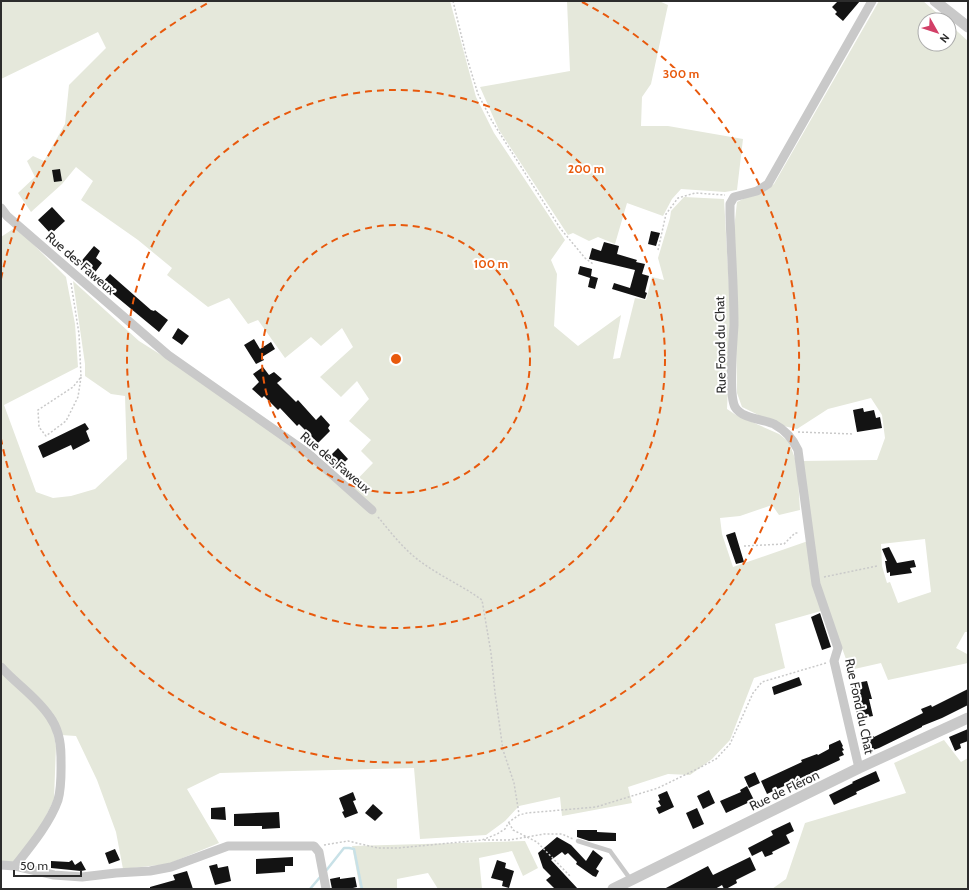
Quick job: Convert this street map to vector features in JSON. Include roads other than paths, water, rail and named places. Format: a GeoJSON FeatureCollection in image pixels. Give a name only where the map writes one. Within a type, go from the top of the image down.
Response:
{"type":"FeatureCollection","features":[{"type":"Feature","properties":{"kind":"street","name":"Rue Fond du Chat"},"geometry":{"type":"LineString","coordinates":[[859,768],[834,661],[838,648],[815,579],[798,450],[792,438],[784,431],[773,424],[747,416],[735,407],[732,391],[734,324],[730,204],[734,197],[757,191],[768,184],[872,1]]}},
{"type":"Feature","properties":{"kind":"street"},"geometry":{"type":"LineString","coordinates":[[936,1],[968,27]]}},
{"type":"Feature","properties":{"kind":"street","name":"Rue des Faweux"},"geometry":{"type":"LineString","coordinates":[[1,208],[7,216],[168,355],[309,454],[372,510]]}},
{"type":"Feature","properties":{"kind":"street"},"geometry":{"type":"LineString","coordinates":[[1,667],[41,706],[51,718],[58,735],[61,750],[61,778],[58,800],[44,828],[14,866]]}},
{"type":"Feature","properties":{"kind":"street","name":"Rue de Fléron"},"geometry":{"type":"LineString","coordinates":[[613,889],[859,768],[968,718]]}},
{"type":"Feature","properties":{"kind":"street"},"geometry":{"type":"LineString","coordinates":[[1,865],[14,866],[54,875],[82,877],[150,871],[171,867],[228,846],[314,846],[319,852],[325,885]]}},
{"type":"Feature","properties":{"kind":"lane"},"geometry":{"type":"LineString","coordinates":[[578,841],[610,851],[631,880]]}},
{"type":"Feature","properties":{"kind":"waterway"},"geometry":{"type":"LineString","coordinates":[[325,872],[344,848],[354,849],[362,889]]}},
{"type":"Feature","properties":{"kind":"waterway"},"geometry":{"type":"LineString","coordinates":[[310,889],[321,876]]}}]}
